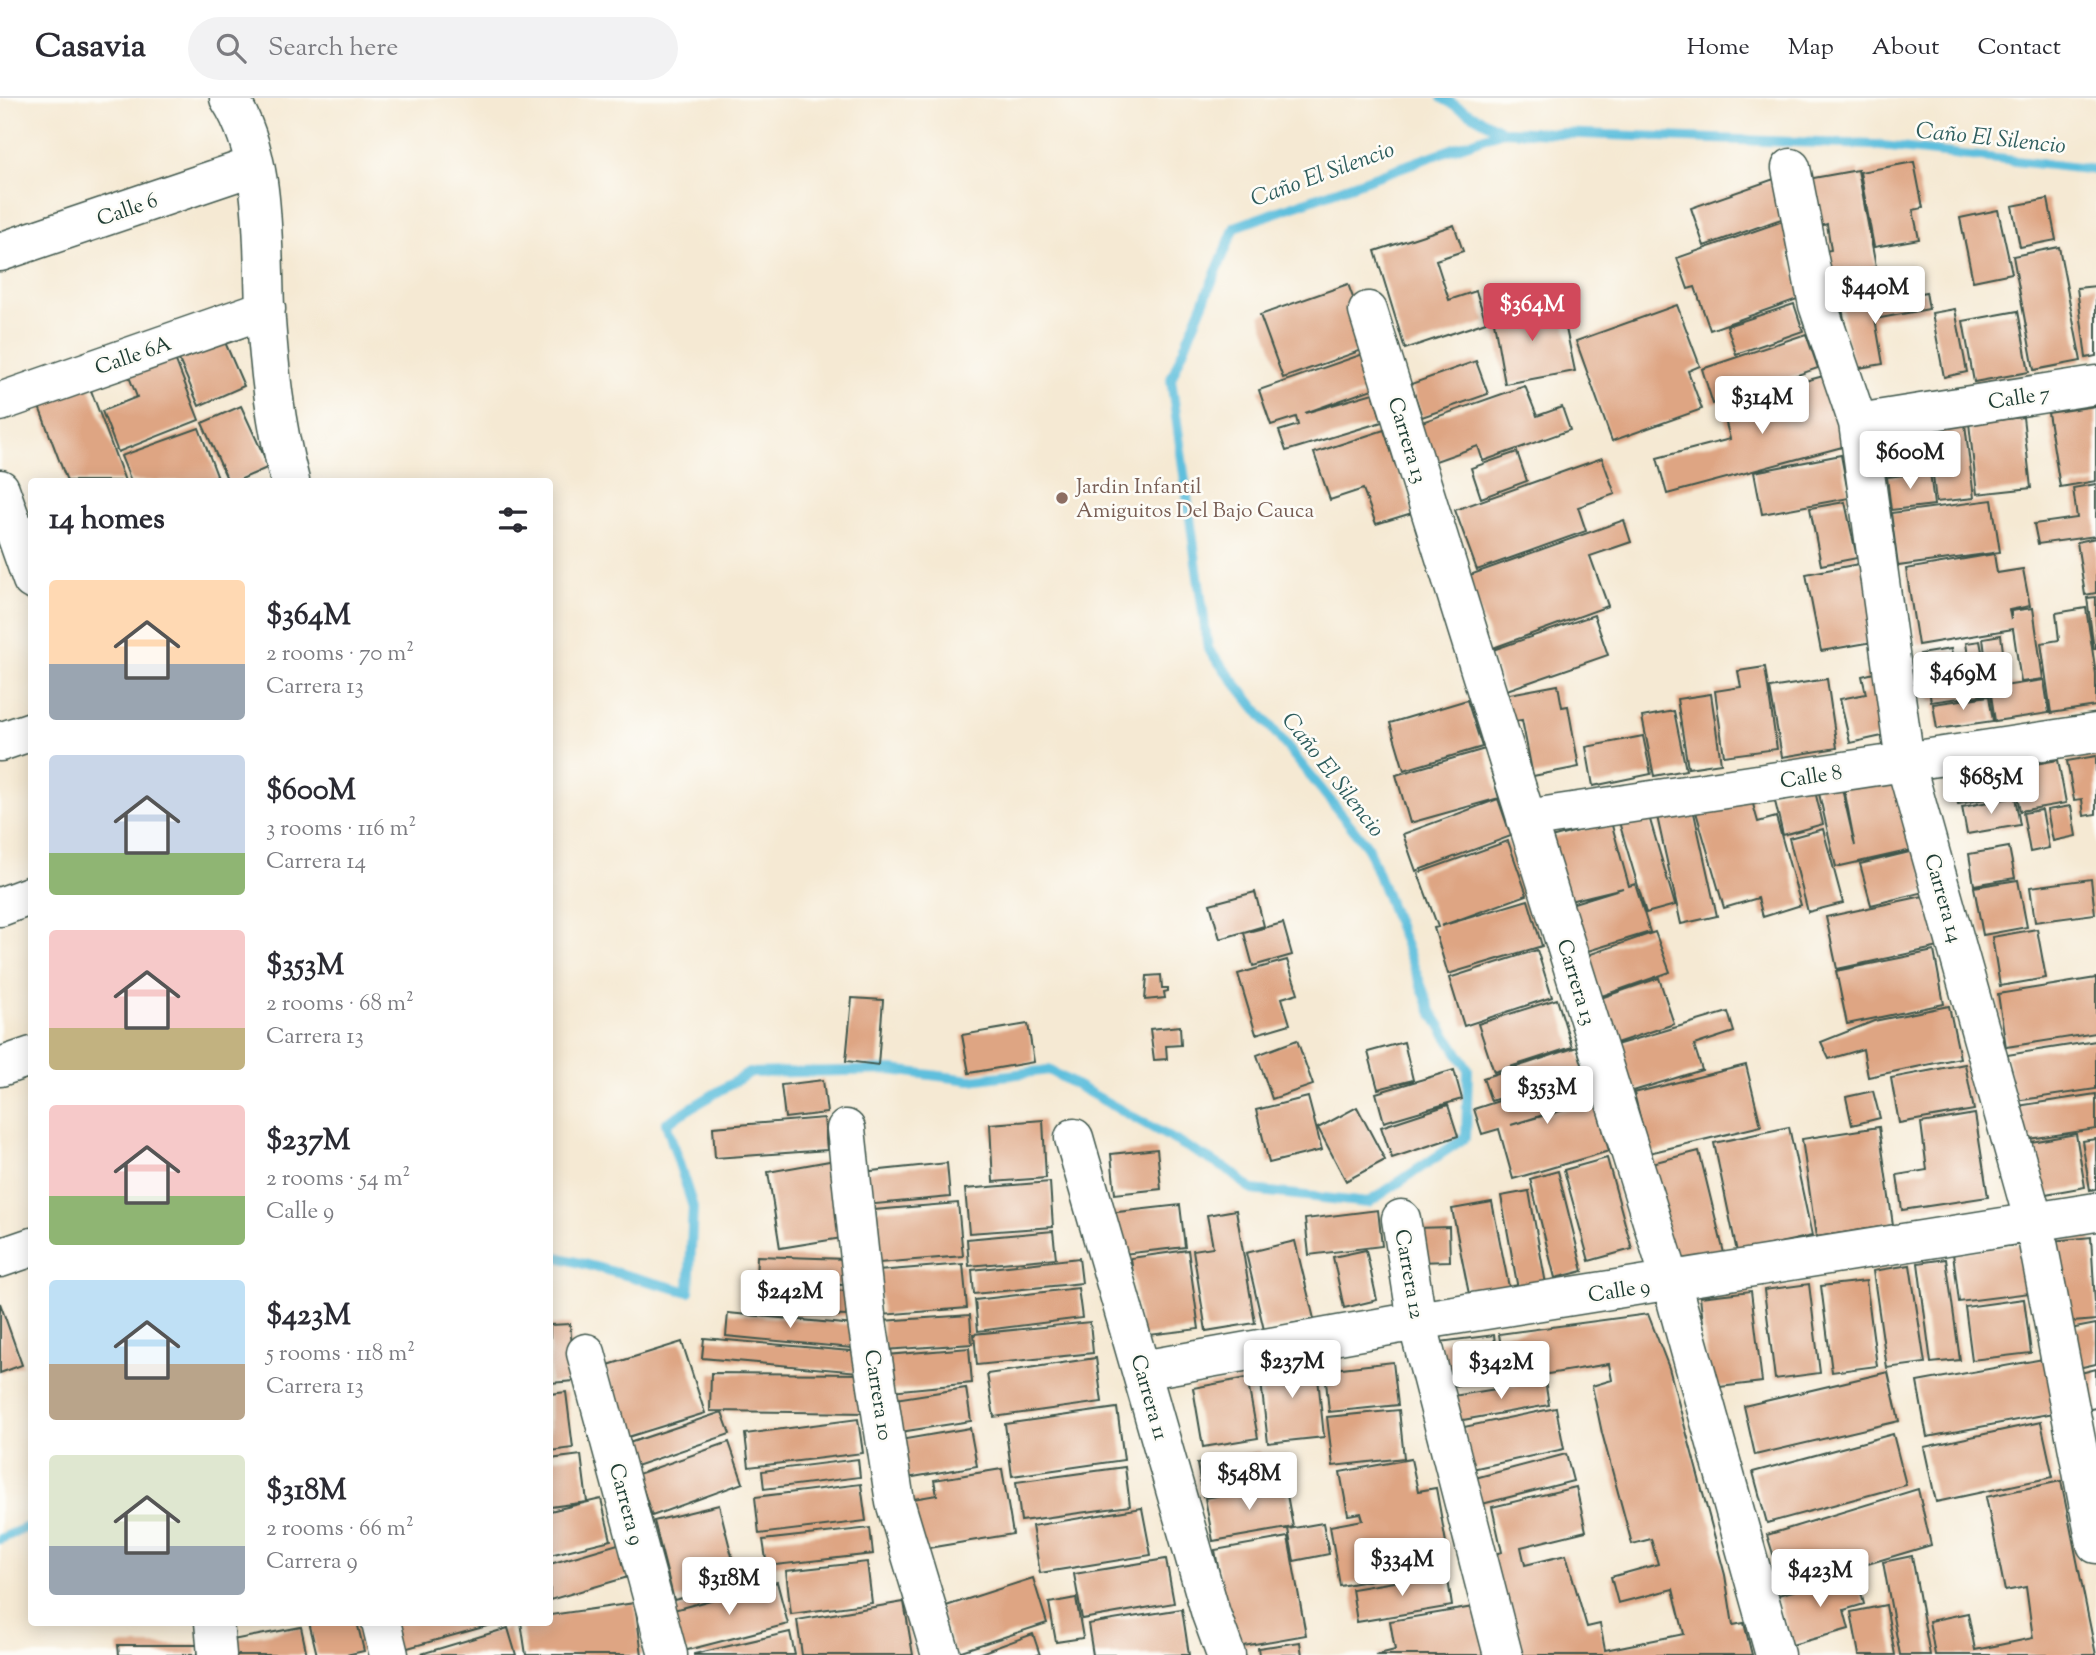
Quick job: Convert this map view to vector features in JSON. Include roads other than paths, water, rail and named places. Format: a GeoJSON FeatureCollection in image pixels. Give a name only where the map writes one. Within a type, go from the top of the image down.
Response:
{"type":"FeatureCollection","features":[{"type":"Feature","properties":{"kind":"street"},"geometry":{"type":"LineString","coordinates":[[229,98],[242,118],[254,166],[276,428],[289,478]]}},
{"type":"Feature","properties":{"kind":"street","name":"Calle 6"},"geometry":{"type":"LineString","coordinates":[[0,251],[254,166]]}},
{"type":"Feature","properties":{"kind":"street","name":"Carrera 14"},"geometry":{"type":"LineString","coordinates":[[1791,168],[1818,305],[1858,423],[1905,762],[2034,1222],[2096,1545]]}},
{"type":"Feature","properties":{"kind":"street","name":"Calle 6A"},"geometry":{"type":"LineString","coordinates":[[0,401],[265,309]]}},
{"type":"Feature","properties":{"kind":"street","name":"Carrera 13"},"geometry":{"type":"LineString","coordinates":[[1368,312],[1671,1282],[1775,1655]]}},
{"type":"Feature","properties":{"kind":"street","name":"Calle 7"},"geometry":{"type":"LineString","coordinates":[[1858,423],[2096,385]]}},
{"type":"Feature","properties":{"kind":"street"},"geometry":{"type":"LineString","coordinates":[[0,489],[23,575]]}},
{"type":"Feature","properties":{"kind":"street"},"geometry":{"type":"LineString","coordinates":[[0,742],[28,733]]}},
{"type":"Feature","properties":{"kind":"street","name":"Calle 8"},"geometry":{"type":"LineString","coordinates":[[1526,819],[2096,733]]}},
{"type":"Feature","properties":{"kind":"street"},"geometry":{"type":"LineString","coordinates":[[0,907],[28,896]]}},
{"type":"Feature","properties":{"kind":"street"},"geometry":{"type":"LineString","coordinates":[[0,1067],[28,1057]]}},
{"type":"Feature","properties":{"kind":"street","name":"Carrera 10"},"geometry":{"type":"LineString","coordinates":[[846,1129],[866,1315],[895,1502],[941,1655]]}},
{"type":"Feature","properties":{"kind":"street","name":"Carrera 11"},"geometry":{"type":"LineString","coordinates":[[1074,1138],[1211,1614],[1226,1655]]}},
{"type":"Feature","properties":{"kind":"street","name":"Calle 9"},"geometry":{"type":"LineString","coordinates":[[1142,1370],[1417,1321],[2096,1212]]}},
{"type":"Feature","properties":{"kind":"street","name":"Carrera 12"},"geometry":{"type":"LineString","coordinates":[[1401,1219],[1417,1321],[1503,1655]]}},
{"type":"Feature","properties":{"kind":"street"},"geometry":{"type":"LineString","coordinates":[[0,1258],[28,1248]]}},
{"type":"Feature","properties":{"kind":"street","name":"Carrera 9"},"geometry":{"type":"LineString","coordinates":[[586,1353],[668,1655]]}},
{"type":"Feature","properties":{"kind":"street"},"geometry":{"type":"LineString","coordinates":[[214,1626],[217,1655]]}},
{"type":"Feature","properties":{"kind":"street"},"geometry":{"type":"LineString","coordinates":[[381,1626],[390,1655]]}},
{"type":"Feature","properties":{"kind":"waterway"},"geometry":{"type":"LineString","coordinates":[[1442,98],[1502,131]]}},
{"type":"Feature","properties":{"kind":"waterway","name":"Caño El Silencio"},"geometry":{"type":"LineString","coordinates":[[553,1256],[689,1292],[693,1207],[666,1123],[749,1073],[892,1070],[970,1080],[1049,1070],[1230,1171],[1252,1190],[1368,1203],[1466,1137],[1468,1069],[1431,1011],[1367,846],[1208,649],[1171,379],[1235,227],[1502,131],[1873,145],[2096,170]]}},
{"type":"Feature","properties":{"kind":"waterway","name":"Caño El Silencio"},"geometry":{"type":"LineString","coordinates":[[0,1539],[28,1527]]}},
{"type":"Feature","properties":{"kind":"place","name":"Jardin Infantil Amiguitos Del Bajo Cauca"},"geometry":{"type":"Point","coordinates":[1062,498]}}]}
